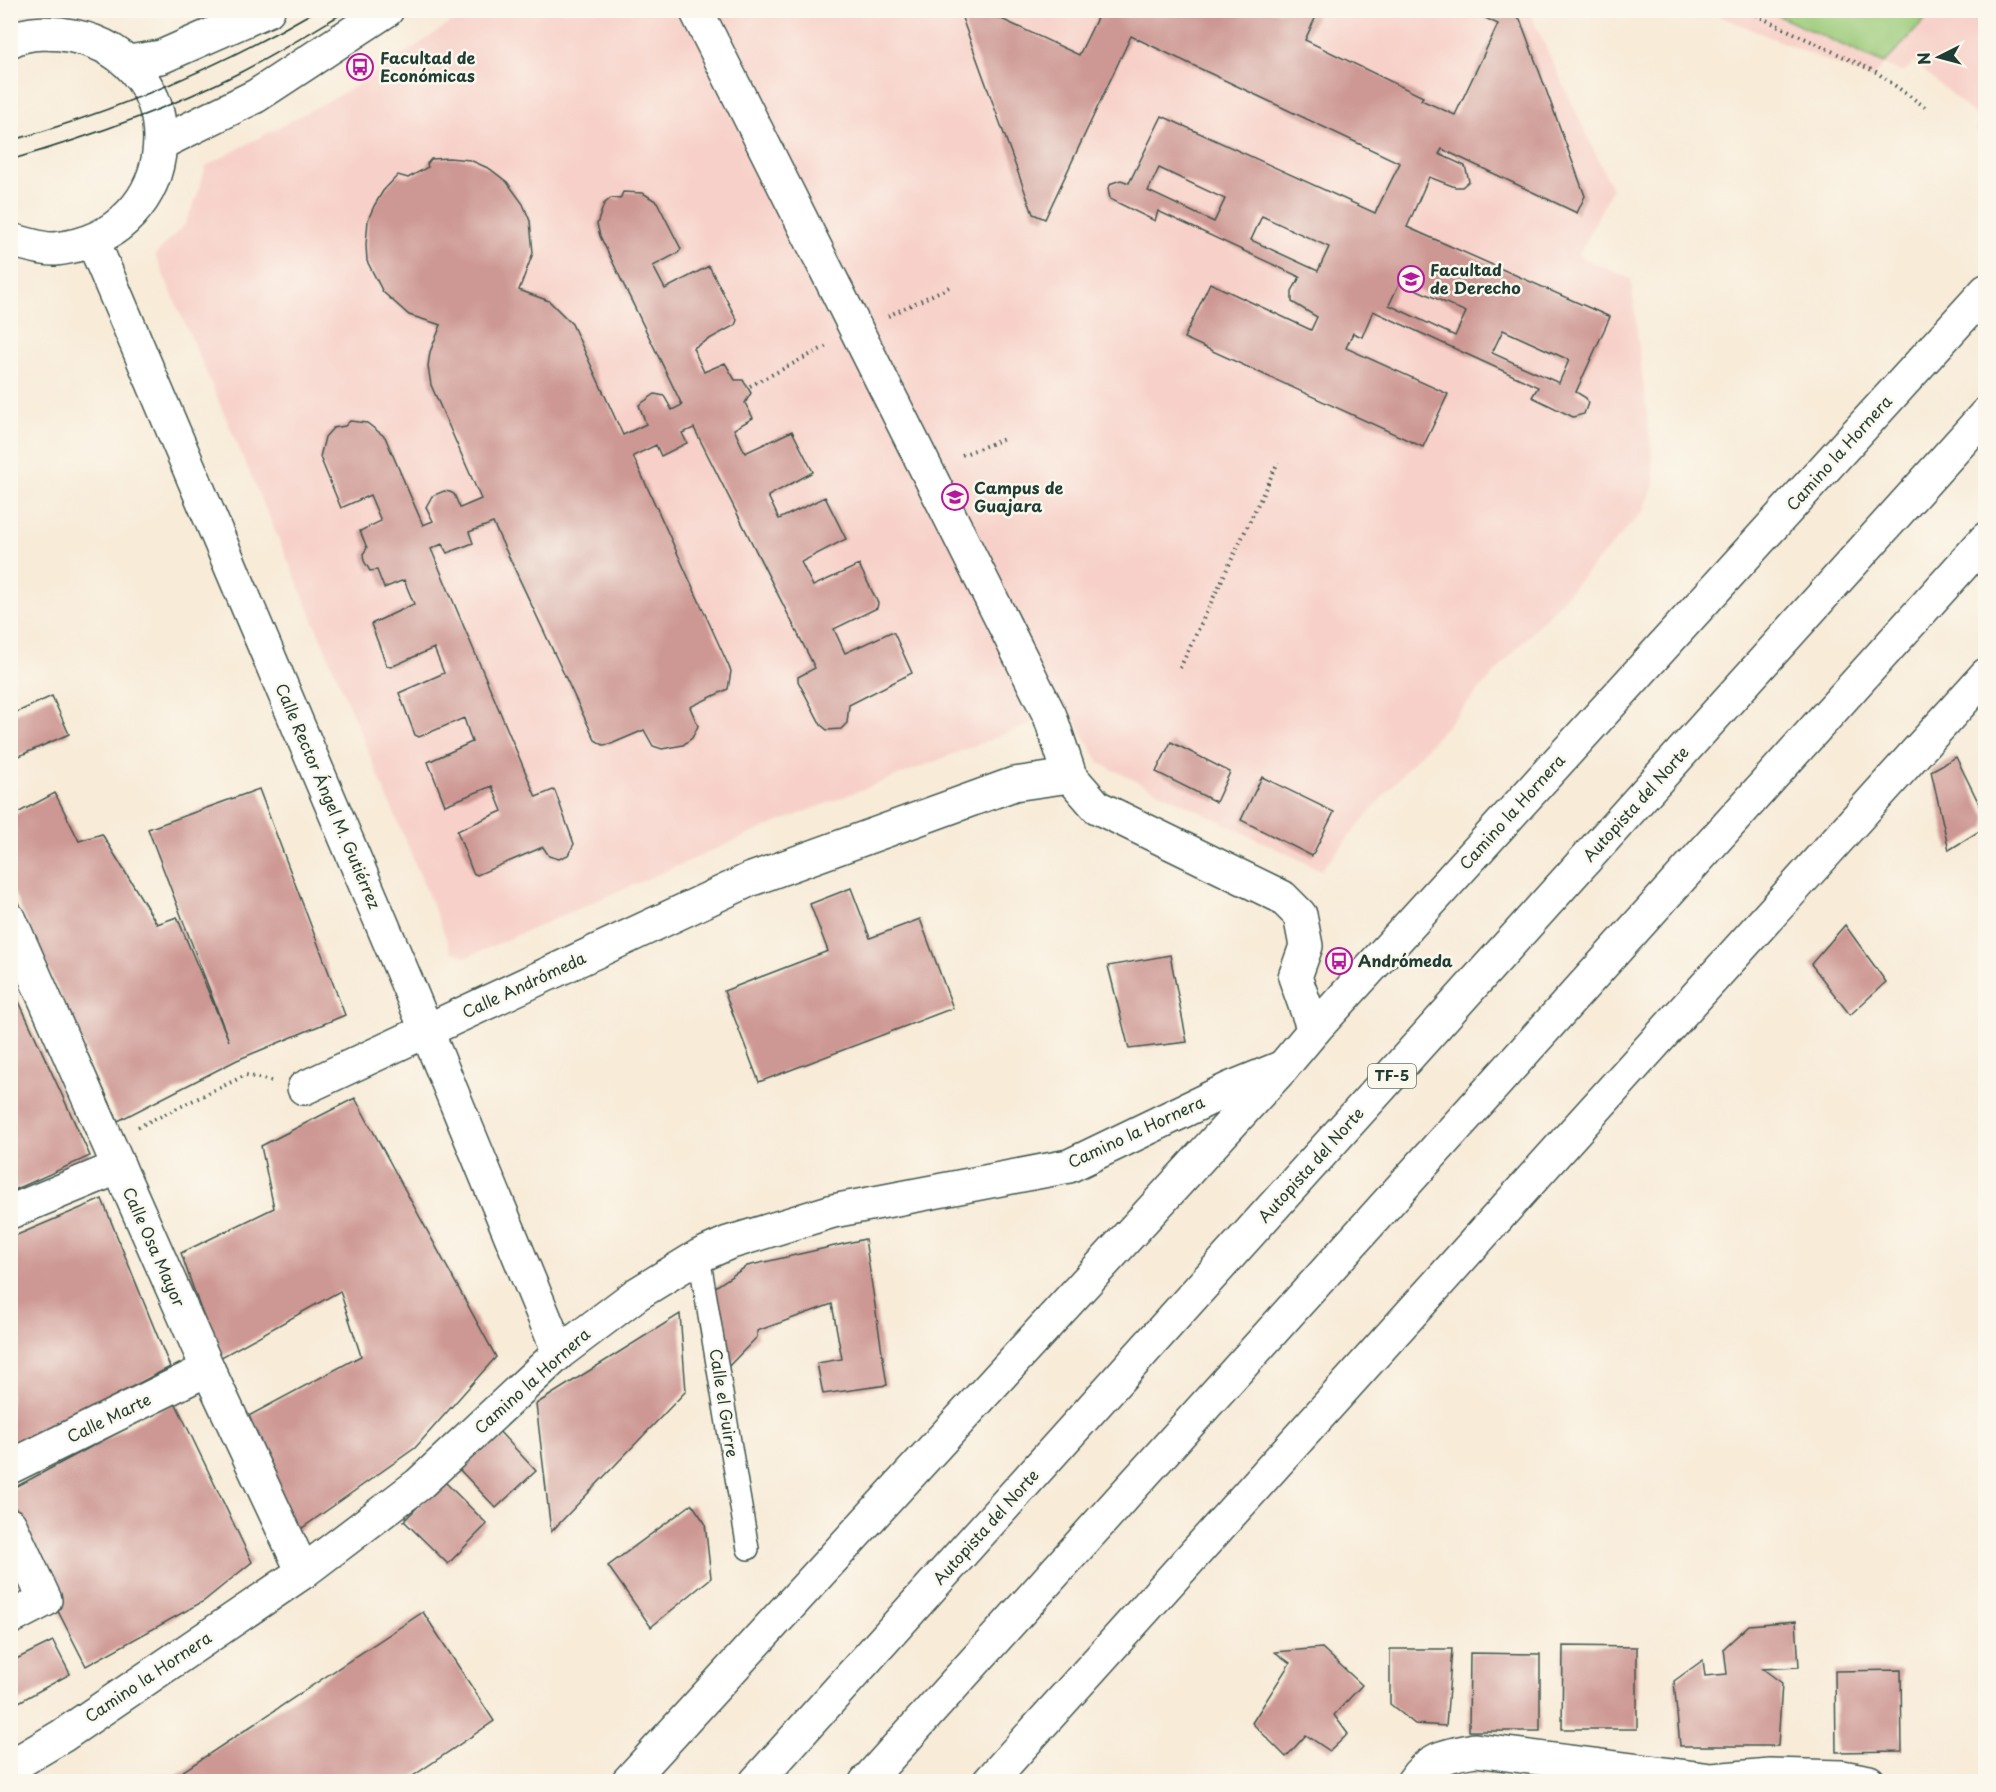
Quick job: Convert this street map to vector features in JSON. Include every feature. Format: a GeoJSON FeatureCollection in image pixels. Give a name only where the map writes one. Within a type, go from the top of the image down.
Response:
{"type":"FeatureCollection","features":[{"type":"Feature","properties":{"kind":"main road"},"geometry":{"type":"LineString","coordinates":[[128,62],[161,57],[268,10]]}},
{"type":"Feature","properties":{"kind":"main road"},"geometry":{"type":"LineString","coordinates":[[161,143],[256,96],[387,10]]}},
{"type":"Feature","properties":{"kind":"main road"},"geometry":{"type":"LineString","coordinates":[[696,10],[1050,717],[1070,776],[1097,807],[1282,897],[1300,915],[1306,946],[1295,977],[1314,1030]]}},
{"type":"Feature","properties":{"kind":"main road"},"geometry":{"type":"LineString","coordinates":[[10,41],[55,32],[94,40],[128,62],[149,93],[159,119],[161,143],[149,191],[127,220],[93,242],[53,249],[10,240]]}},
{"type":"Feature","properties":{"kind":"main road","name":"Calle Rector Ángel M. Gutiérrez"},"geometry":{"type":"LineString","coordinates":[[93,242],[427,1031],[559,1353]]}},
{"type":"Feature","properties":{"kind":"main road","name":"Camino la Hornera"},"geometry":{"type":"LineString","coordinates":[[10,1767],[62,1736],[303,1572],[420,1484],[559,1353],[637,1294],[699,1256],[728,1243],[832,1211],[1069,1166],[1228,1089],[1283,1067],[1314,1030],[1986,291]]}},
{"type":"Feature","properties":{"kind":"main road","name":"Autopista del Norte"},"geometry":{"type":"LineString","coordinates":[[756,1782],[1986,414]]}},
{"type":"Feature","properties":{"kind":"main road"},"geometry":{"type":"LineString","coordinates":[[866,1782],[1986,539]]}},
{"type":"Feature","properties":{"kind":"main road"},"geometry":{"type":"LineString","coordinates":[[989,1782],[1986,675]]}},
{"type":"Feature","properties":{"kind":"main road","name":"Calle Andrómeda"},"geometry":{"type":"LineString","coordinates":[[304,1088],[749,880],[1014,784],[1070,776]]}},
{"type":"Feature","properties":{"kind":"main road","name":"Calle Osa Mayor"},"geometry":{"type":"LineString","coordinates":[[10,920],[208,1369],[303,1572]]}},
{"type":"Feature","properties":{"kind":"main road"},"geometry":{"type":"LineString","coordinates":[[628,1782],[1283,1067]]}},
{"type":"Feature","properties":{"kind":"main road"},"geometry":{"type":"LineString","coordinates":[[10,1212],[119,1167]]}},
{"type":"Feature","properties":{"kind":"main road","name":"Calle Marte"},"geometry":{"type":"LineString","coordinates":[[10,1467],[208,1369]]}},
{"type":"Feature","properties":{"kind":"main road"},"geometry":{"type":"LineString","coordinates":[[10,1525],[45,1600],[10,1618]]}},
{"type":"Feature","properties":{"kind":"main road"},"geometry":{"type":"LineString","coordinates":[[738,1782],[798,1737]]}},
{"type":"Feature","properties":{"kind":"main road"},"geometry":{"type":"LineString","coordinates":[[1413,1782],[1422,1768],[1440,1756],[1475,1750],[1712,1780],[1770,1775],[1842,1777],[1869,1782]]}},
{"type":"Feature","properties":{"kind":"lane","name":"Calle el Guirre"},"geometry":{"type":"LineString","coordinates":[[699,1256],[748,1549]]}},
{"type":"Feature","properties":{"kind":"path"},"geometry":{"type":"LineString","coordinates":[[1745,10],[1876,72],[1925,107]]}},
{"type":"Feature","properties":{"kind":"path"},"geometry":{"type":"LineString","coordinates":[[905,307],[949,287]]}},
{"type":"Feature","properties":{"kind":"path"},"geometry":{"type":"LineString","coordinates":[[750,386],[829,345]]}},
{"type":"Feature","properties":{"kind":"path"},"geometry":{"type":"LineString","coordinates":[[962,455],[1004,439]]}},
{"type":"Feature","properties":{"kind":"path"},"geometry":{"type":"LineString","coordinates":[[1180,668],[1278,462]]}},
{"type":"Feature","properties":{"kind":"path"},"geometry":{"type":"LineString","coordinates":[[119,1167],[128,1132],[246,1076],[304,1088]]}},
{"type":"Feature","properties":{"kind":"shaded area","name":"Campus de Guajara"},"geometry":{"type":"Polygon","coordinates":[[[468,11],[1529,11],[1612,189],[1578,256],[1631,279],[1655,483],[1644,510],[1405,771],[1321,870],[1099,763],[1069,709],[774,824],[467,957],[452,952],[299,586],[155,255],[185,224],[206,166],[360,84],[468,11]]]}},
{"type":"Feature","properties":{"kind":"shaded area"},"geometry":{"type":"Polygon","coordinates":[[[1707,11],[1985,11],[1985,128],[1980,134],[1975,130],[1983,122],[1914,62],[1903,73],[1884,64],[1871,79],[1707,11]]]}},
{"type":"Feature","properties":{"kind":"green space"},"geometry":{"type":"Polygon","coordinates":[[[1768,11],[1933,11],[1884,64],[1768,11]]]}},
{"type":"Feature","properties":{"kind":"building"},"geometry":{"type":"Polygon","coordinates":[[[964,10],[982,10],[1079,55],[1097,18],[1081,10],[1319,10],[1305,40],[1455,115],[1498,24],[1469,10],[1504,10],[1520,19],[1585,196],[1577,213],[1442,149],[1439,154],[1465,166],[1469,181],[1462,187],[1455,187],[1429,177],[1407,227],[1610,317],[1576,392],[1586,398],[1588,403],[1584,414],[1573,417],[1532,397],[1538,387],[1373,311],[1362,337],[1353,333],[1346,348],[1448,394],[1423,447],[1184,338],[1210,283],[1311,330],[1317,317],[1292,302],[1292,291],[1300,277],[1158,211],[1155,221],[1110,199],[1108,188],[1112,183],[1121,180],[1129,183],[1162,116],[1375,213],[1400,163],[1131,36],[1045,219],[1033,214],[961,15],[964,10]],[[1159,168],[1148,191],[1214,222],[1225,199],[1159,168]],[[1262,216],[1251,240],[1318,271],[1329,247],[1262,216]],[[1400,282],[1389,305],[1455,336],[1466,312],[1400,282]],[[1503,330],[1492,353],[1559,383],[1569,360],[1503,330]]]}},
{"type":"Feature","properties":{"kind":"building"},"geometry":{"type":"Polygon","coordinates":[[[431,159],[470,160],[490,169],[507,182],[523,204],[530,221],[533,253],[519,290],[549,301],[572,324],[623,435],[646,424],[639,405],[655,394],[664,396],[672,410],[682,405],[600,236],[597,224],[604,204],[611,198],[620,199],[623,192],[643,193],[657,202],[681,249],[678,253],[653,266],[665,289],[709,266],[737,320],[735,325],[693,348],[704,372],[725,363],[735,380],[743,380],[751,393],[745,403],[753,418],[734,429],[745,453],[792,431],[813,472],[768,496],[779,519],[825,497],[846,539],[801,562],[813,586],[859,565],[878,603],[877,608],[834,629],[845,653],[891,632],[894,633],[912,673],[849,705],[847,723],[841,729],[827,730],[821,725],[798,681],[798,677],[815,668],[694,428],[682,433],[687,443],[661,456],[656,445],[633,456],[731,671],[728,689],[690,707],[698,726],[692,738],[683,745],[662,749],[653,746],[644,730],[611,744],[603,745],[595,740],[493,523],[469,532],[473,543],[447,553],[442,544],[431,549],[536,797],[555,791],[574,844],[568,855],[559,859],[549,856],[543,847],[477,875],[473,873],[457,831],[502,811],[492,786],[445,805],[428,762],[472,742],[464,718],[419,737],[415,735],[399,693],[444,673],[434,648],[391,667],[387,666],[371,624],[414,604],[404,580],[384,588],[377,570],[370,571],[364,561],[363,554],[367,548],[360,531],[381,521],[370,495],[341,508],[320,457],[325,437],[333,428],[345,426],[350,421],[367,423],[385,437],[423,525],[433,521],[426,507],[432,496],[444,491],[450,492],[454,494],[460,508],[481,499],[431,385],[428,366],[430,352],[441,325],[409,315],[383,292],[367,261],[368,220],[383,191],[398,175],[408,178],[428,167],[427,164],[431,159]]]}},
{"type":"Feature","properties":{"kind":"building"},"geometry":{"type":"Polygon","coordinates":[[[52,696],[69,734],[10,760],[10,711],[13,714],[52,696]]]}},
{"type":"Feature","properties":{"kind":"building"},"geometry":{"type":"Polygon","coordinates":[[[1171,742],[1230,772],[1216,802],[1156,772],[1171,742]]]}},
{"type":"Feature","properties":{"kind":"building"},"geometry":{"type":"Polygon","coordinates":[[[1956,757],[1986,818],[1986,827],[1949,850],[1931,771],[1956,757]]]}},
{"type":"Feature","properties":{"kind":"building"},"geometry":{"type":"Polygon","coordinates":[[[1262,777],[1334,812],[1312,856],[1241,820],[1262,777]]]}},
{"type":"Feature","properties":{"kind":"building"},"geometry":{"type":"Polygon","coordinates":[[[259,789],[345,1015],[237,1060],[118,1121],[10,885],[10,817],[55,793],[79,841],[102,834],[157,924],[177,917],[229,1041],[148,829],[259,789]]]}},
{"type":"Feature","properties":{"kind":"building"},"geometry":{"type":"Polygon","coordinates":[[[851,888],[870,938],[920,919],[953,1008],[759,1082],[724,991],[828,951],[810,904],[851,888]]]}},
{"type":"Feature","properties":{"kind":"building"},"geometry":{"type":"Polygon","coordinates":[[[1845,925],[1886,982],[1850,1015],[1811,964],[1845,925]]]}},
{"type":"Feature","properties":{"kind":"building"},"geometry":{"type":"Polygon","coordinates":[[[1170,955],[1187,1042],[1129,1049],[1108,966],[1170,955]]]}},
{"type":"Feature","properties":{"kind":"building"},"geometry":{"type":"Polygon","coordinates":[[[10,982],[90,1156],[10,1192],[10,982]]]}},
{"type":"Feature","properties":{"kind":"building"},"geometry":{"type":"Polygon","coordinates":[[[355,1098],[496,1357],[415,1448],[295,1533],[243,1419],[361,1356],[340,1291],[218,1359],[181,1253],[274,1208],[261,1146],[355,1098]]]}},
{"type":"Feature","properties":{"kind":"building"},"geometry":{"type":"Polygon","coordinates":[[[102,1199],[170,1367],[10,1451],[10,1238],[102,1199]]]}},
{"type":"Feature","properties":{"kind":"building"},"geometry":{"type":"Polygon","coordinates":[[[865,1239],[887,1385],[823,1394],[817,1363],[842,1359],[832,1304],[757,1331],[757,1337],[722,1373],[712,1289],[747,1266],[865,1239]]]}},
{"type":"Feature","properties":{"kind":"building"},"geometry":{"type":"Polygon","coordinates":[[[680,1314],[686,1391],[551,1532],[536,1404],[680,1314]]]}},
{"type":"Feature","properties":{"kind":"building"},"geometry":{"type":"Polygon","coordinates":[[[175,1402],[252,1562],[204,1601],[86,1666],[10,1517],[10,1490],[175,1402]]]}},
{"type":"Feature","properties":{"kind":"building"},"geometry":{"type":"Polygon","coordinates":[[[498,1430],[536,1471],[496,1508],[458,1468],[498,1430]]]}},
{"type":"Feature","properties":{"kind":"building"},"geometry":{"type":"Polygon","coordinates":[[[443,1480],[487,1524],[448,1564],[404,1521],[443,1480]]]}},
{"type":"Feature","properties":{"kind":"building"},"geometry":{"type":"Polygon","coordinates":[[[692,1504],[705,1523],[711,1578],[651,1627],[608,1566],[692,1504]]]}},
{"type":"Feature","properties":{"kind":"building"},"geometry":{"type":"Polygon","coordinates":[[[423,1612],[494,1721],[404,1782],[167,1782],[423,1612]]]}},
{"type":"Feature","properties":{"kind":"building"},"geometry":{"type":"Polygon","coordinates":[[[1796,1621],[1799,1667],[1763,1669],[1782,1683],[1778,1746],[1680,1746],[1674,1681],[1703,1660],[1705,1676],[1727,1674],[1724,1648],[1749,1625],[1796,1621]]]}},
{"type":"Feature","properties":{"kind":"building"},"geometry":{"type":"Polygon","coordinates":[[[53,1641],[70,1674],[10,1707],[10,1662],[53,1641]]]}},
{"type":"Feature","properties":{"kind":"building"},"geometry":{"type":"Polygon","coordinates":[[[1563,1646],[1637,1647],[1637,1729],[1562,1729],[1563,1646]]]}},
{"type":"Feature","properties":{"kind":"building"},"geometry":{"type":"Polygon","coordinates":[[[1322,1648],[1362,1685],[1334,1715],[1348,1734],[1330,1751],[1306,1735],[1286,1757],[1252,1723],[1290,1663],[1275,1652],[1322,1648]]]}},
{"type":"Feature","properties":{"kind":"building"},"geometry":{"type":"Polygon","coordinates":[[[1390,1649],[1452,1649],[1446,1726],[1415,1724],[1390,1704],[1390,1649]]]}},
{"type":"Feature","properties":{"kind":"building"},"geometry":{"type":"Polygon","coordinates":[[[1470,1653],[1540,1654],[1540,1731],[1469,1731],[1470,1653]]]}},
{"type":"Feature","properties":{"kind":"building"},"geometry":{"type":"Polygon","coordinates":[[[1901,1670],[1902,1751],[1836,1752],[1835,1671],[1901,1670]]]}},
{"type":"Feature","properties":{"kind":"tram line"},"geometry":{"type":"LineString","coordinates":[[10,141],[90,116],[168,85],[244,50],[317,10]]}},
{"type":"Feature","properties":{"kind":"tram line"},"geometry":{"type":"LineString","coordinates":[[10,160],[99,132],[185,98],[255,65],[348,10]]}},
{"type":"Feature","properties":{"kind":"place","name":"Facultad de Económicas"},"geometry":{"type":"Point","coordinates":[360,67]}},
{"type":"Feature","properties":{"kind":"place","name":"Facultad de Derecho"},"geometry":{"type":"Point","coordinates":[1411,279]}},
{"type":"Feature","properties":{"kind":"place","name":"Campus de Guajara"},"geometry":{"type":"Point","coordinates":[955,497]}},
{"type":"Feature","properties":{"kind":"place","name":"Andrómeda"},"geometry":{"type":"Point","coordinates":[1339,961]}}]}
